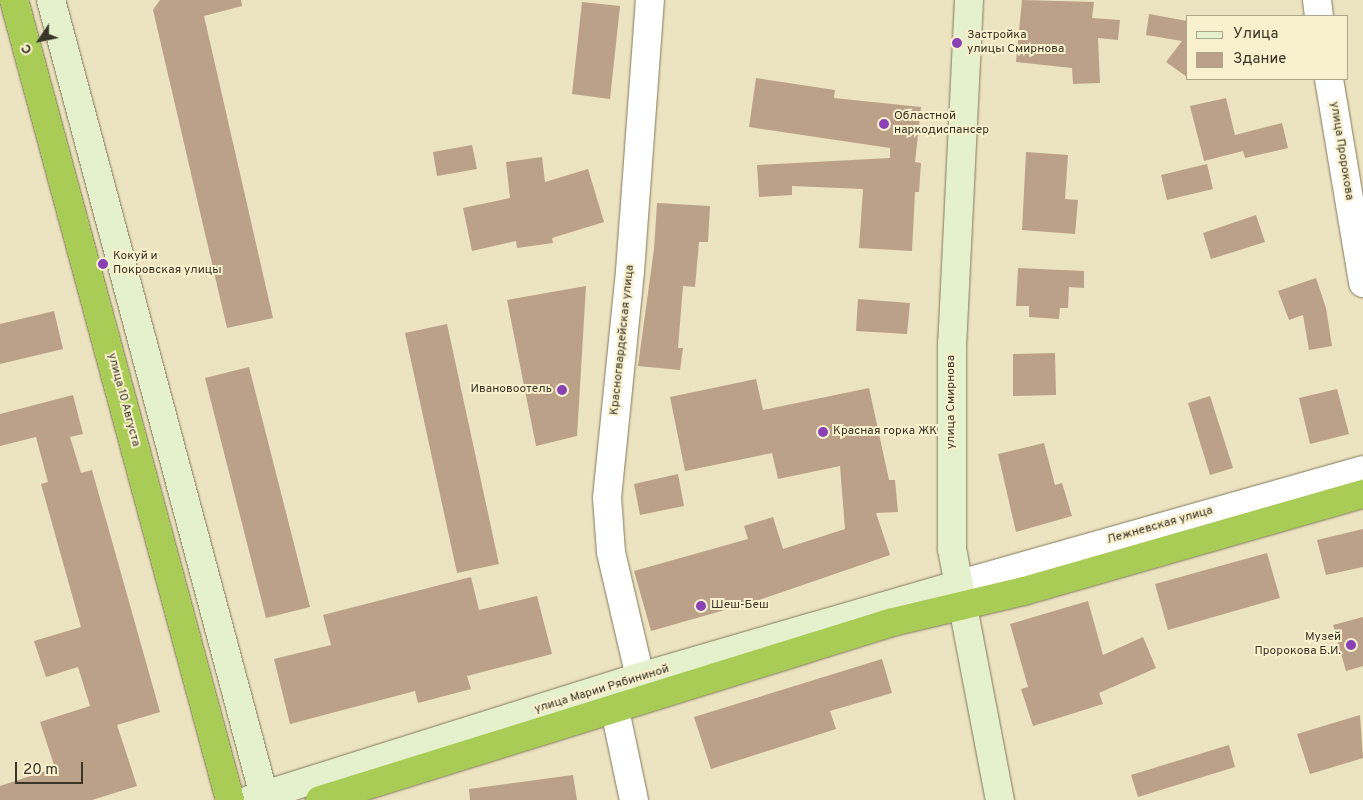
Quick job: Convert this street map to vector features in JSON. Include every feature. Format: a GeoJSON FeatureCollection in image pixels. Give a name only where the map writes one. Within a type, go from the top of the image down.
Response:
{"type":"FeatureCollection","features":[{"type":"Feature","properties":{"kind":"highway","name":"улица 10 Августа"},"geometry":{"type":"LineString","coordinates":[[14,0],[230,800]]}},
{"type":"Feature","properties":{"kind":"highway","name":"Лежневская улица"},"geometry":{"type":"LineString","coordinates":[[959,594],[1024,591],[1363,494]]}},
{"type":"Feature","properties":{"kind":"highway","name":"улица Марии Рябининой"},"geometry":{"type":"LineString","coordinates":[[320,800],[615,710],[893,622],[959,594]]}},
{"type":"Feature","properties":{"kind":"main road"},"geometry":{"type":"LineString","coordinates":[[51,0],[259,798]]}},
{"type":"Feature","properties":{"kind":"main road","name":"улица Смирнова"},"geometry":{"type":"LineString","coordinates":[[969,0],[952,343],[952,550],[1000,800]]}},
{"type":"Feature","properties":{"kind":"main road"},"geometry":{"type":"LineString","coordinates":[[114,366],[146,362]]}},
{"type":"Feature","properties":{"kind":"main road","name":"улица Марии Рябининой"},"geometry":{"type":"LineString","coordinates":[[259,798],[640,678],[959,594]]}},
{"type":"Feature","properties":{"kind":"street","name":"Красногвардейская улица"},"geometry":{"type":"LineString","coordinates":[[640,678],[611,552],[608,498],[630,272],[650,0]]}},
{"type":"Feature","properties":{"kind":"street"},"geometry":{"type":"LineString","coordinates":[[1317,0],[1319,15]]}},
{"type":"Feature","properties":{"kind":"street","name":"улица Пророкова"},"geometry":{"type":"LineString","coordinates":[[1329,80],[1362,283]]}},
{"type":"Feature","properties":{"kind":"street","name":"Лежневская улица"},"geometry":{"type":"LineString","coordinates":[[959,594],[1363,470]]}},
{"type":"Feature","properties":{"kind":"street"},"geometry":{"type":"LineString","coordinates":[[615,710],[634,800]]}},
{"type":"Feature","properties":{"kind":"building"},"geometry":{"type":"Polygon","coordinates":[[[160,0],[241,0],[242,6],[204,16],[273,318],[227,328],[153,10],[160,0]]]}},
{"type":"Feature","properties":{"kind":"building"},"geometry":{"type":"Polygon","coordinates":[[[1022,0],[1094,2],[1092,18],[1120,20],[1118,40],[1098,38],[1100,83],[1073,84],[1072,68],[1016,62],[1022,0]]]}},
{"type":"Feature","properties":{"kind":"building"},"geometry":{"type":"Polygon","coordinates":[[[582,2],[620,6],[610,99],[572,94],[582,2]]]}},
{"type":"Feature","properties":{"kind":"building"},"geometry":{"type":"Polygon","coordinates":[[[1149,14],[1186,21],[1186,76],[1166,62],[1182,41],[1146,35],[1149,14]]]}},
{"type":"Feature","properties":{"kind":"building"},"geometry":{"type":"Polygon","coordinates":[[[756,78],[835,90],[834,98],[921,107],[915,162],[921,163],[919,192],[915,192],[912,251],[859,248],[863,189],[792,186],[792,195],[759,197],[757,165],[890,158],[890,148],[749,127],[756,78]]]}},
{"type":"Feature","properties":{"kind":"building"},"geometry":{"type":"Polygon","coordinates":[[[1226,98],[1235,135],[1282,123],[1288,148],[1245,158],[1243,151],[1204,161],[1190,106],[1226,98]]]}},
{"type":"Feature","properties":{"kind":"building"},"geometry":{"type":"Polygon","coordinates":[[[472,145],[477,169],[437,176],[433,152],[472,145]]]}},
{"type":"Feature","properties":{"kind":"building"},"geometry":{"type":"Polygon","coordinates":[[[1026,152],[1068,155],[1065,199],[1078,200],[1075,234],[1022,230],[1026,152]]]}},
{"type":"Feature","properties":{"kind":"building"},"geometry":{"type":"Polygon","coordinates":[[[542,157],[545,182],[588,169],[604,222],[552,238],[553,243],[517,248],[516,241],[472,251],[463,208],[510,198],[506,162],[542,157]]]}},
{"type":"Feature","properties":{"kind":"building"},"geometry":{"type":"Polygon","coordinates":[[[1207,164],[1213,189],[1167,200],[1161,175],[1207,164]]]}},
{"type":"Feature","properties":{"kind":"building"},"geometry":{"type":"Polygon","coordinates":[[[657,203],[710,206],[708,242],[699,242],[695,287],[683,286],[678,348],[683,348],[680,370],[638,366],[654,249],[657,203]]]}},
{"type":"Feature","properties":{"kind":"building"},"geometry":{"type":"Polygon","coordinates":[[[1256,215],[1265,242],[1211,259],[1203,233],[1256,215]]]}},
{"type":"Feature","properties":{"kind":"building"},"geometry":{"type":"Polygon","coordinates":[[[1018,268],[1084,271],[1084,288],[1069,287],[1068,308],[1060,308],[1059,319],[1029,317],[1029,306],[1016,306],[1018,268]]]}},
{"type":"Feature","properties":{"kind":"building"},"geometry":{"type":"Polygon","coordinates":[[[1316,278],[1326,308],[1332,346],[1309,350],[1303,315],[1289,320],[1278,291],[1316,278]]]}},
{"type":"Feature","properties":{"kind":"building"},"geometry":{"type":"Polygon","coordinates":[[[586,286],[577,436],[536,446],[507,300],[586,286]]]}},
{"type":"Feature","properties":{"kind":"building"},"geometry":{"type":"Polygon","coordinates":[[[858,299],[910,303],[907,334],[856,331],[858,299]]]}},
{"type":"Feature","properties":{"kind":"building"},"geometry":{"type":"Polygon","coordinates":[[[54,311],[63,349],[0,364],[0,324],[54,311]]]}},
{"type":"Feature","properties":{"kind":"building"},"geometry":{"type":"Polygon","coordinates":[[[447,324],[499,564],[457,573],[405,333],[447,324]]]}},
{"type":"Feature","properties":{"kind":"building"},"geometry":{"type":"Polygon","coordinates":[[[1055,353],[1056,395],[1013,396],[1013,354],[1055,353]]]}},
{"type":"Feature","properties":{"kind":"building"},"geometry":{"type":"Polygon","coordinates":[[[249,367],[310,607],[266,618],[205,378],[249,367]]]}},
{"type":"Feature","properties":{"kind":"building"},"geometry":{"type":"Polygon","coordinates":[[[756,379],[763,410],[869,388],[889,480],[895,480],[898,512],[876,513],[890,555],[753,602],[651,631],[634,571],[748,539],[744,526],[773,517],[783,549],[845,529],[840,466],[778,479],[772,453],[685,471],[670,397],[756,379]]]}},
{"type":"Feature","properties":{"kind":"building"},"geometry":{"type":"Polygon","coordinates":[[[1337,389],[1349,434],[1310,444],[1299,398],[1337,389]]]}},
{"type":"Feature","properties":{"kind":"building"},"geometry":{"type":"Polygon","coordinates":[[[73,395],[83,434],[70,437],[81,473],[92,470],[160,712],[117,725],[137,786],[92,800],[0,800],[0,786],[55,768],[40,722],[90,706],[78,667],[46,677],[34,641],[81,627],[41,484],[48,482],[36,437],[0,446],[0,414],[73,395]]]}},
{"type":"Feature","properties":{"kind":"building"},"geometry":{"type":"Polygon","coordinates":[[[1210,396],[1233,468],[1210,475],[1188,403],[1210,396]]]}},
{"type":"Feature","properties":{"kind":"building"},"geometry":{"type":"Polygon","coordinates":[[[1044,443],[1055,485],[1062,483],[1072,516],[1016,532],[998,454],[1044,443]]]}},
{"type":"Feature","properties":{"kind":"building"},"geometry":{"type":"Polygon","coordinates":[[[678,474],[684,506],[640,515],[634,484],[678,474]]]}},
{"type":"Feature","properties":{"kind":"building"},"geometry":{"type":"Polygon","coordinates":[[[1363,529],[1363,567],[1326,575],[1317,540],[1363,529]]]}},
{"type":"Feature","properties":{"kind":"building"},"geometry":{"type":"Polygon","coordinates":[[[1267,553],[1280,598],[1168,630],[1155,584],[1267,553]]]}},
{"type":"Feature","properties":{"kind":"building"},"geometry":{"type":"Polygon","coordinates":[[[471,577],[479,610],[537,596],[552,654],[467,676],[471,689],[418,703],[415,691],[290,724],[274,659],[331,645],[323,615],[471,577]]]}},
{"type":"Feature","properties":{"kind":"building"},"geometry":{"type":"Polygon","coordinates":[[[1088,601],[1103,655],[1143,637],[1156,668],[1099,693],[1103,704],[1033,726],[1021,689],[1028,687],[1010,624],[1088,601]]]}},
{"type":"Feature","properties":{"kind":"building","name":"Музей Пророкова Б.И."},"geometry":{"type":"Polygon","coordinates":[[[1363,617],[1363,666],[1346,671],[1333,625],[1363,617]]]}},
{"type":"Feature","properties":{"kind":"building"},"geometry":{"type":"Polygon","coordinates":[[[882,659],[892,693],[830,711],[836,729],[711,769],[694,717],[882,659]]]}},
{"type":"Feature","properties":{"kind":"building"},"geometry":{"type":"Polygon","coordinates":[[[1360,715],[1363,758],[1310,774],[1297,734],[1360,715]]]}},
{"type":"Feature","properties":{"kind":"building"},"geometry":{"type":"Polygon","coordinates":[[[1229,745],[1235,767],[1138,797],[1131,775],[1229,745]]]}},
{"type":"Feature","properties":{"kind":"building"},"geometry":{"type":"Polygon","coordinates":[[[573,775],[577,800],[470,800],[469,789],[573,775]]]}},
{"type":"Feature","properties":{"kind":"place","name":"Застройка улицы Смирнова"},"geometry":{"type":"Point","coordinates":[957,43]}},
{"type":"Feature","properties":{"kind":"place","name":"Областной наркодиспансер"},"geometry":{"type":"Point","coordinates":[884,124]}},
{"type":"Feature","properties":{"kind":"place","name":"Кокуй и Покровская улицы"},"geometry":{"type":"Point","coordinates":[103,264]}},
{"type":"Feature","properties":{"kind":"place","name":"Ивановоотель"},"geometry":{"type":"Point","coordinates":[562,390]}},
{"type":"Feature","properties":{"kind":"place","name":"Красная горка ЖК"},"geometry":{"type":"Point","coordinates":[823,432]}},
{"type":"Feature","properties":{"kind":"place","name":"Шеш-Беш"},"geometry":{"type":"Point","coordinates":[701,606]}},
{"type":"Feature","properties":{"kind":"place","name":"Музей Пророкова Б.И."},"geometry":{"type":"Point","coordinates":[1351,645]}}]}
